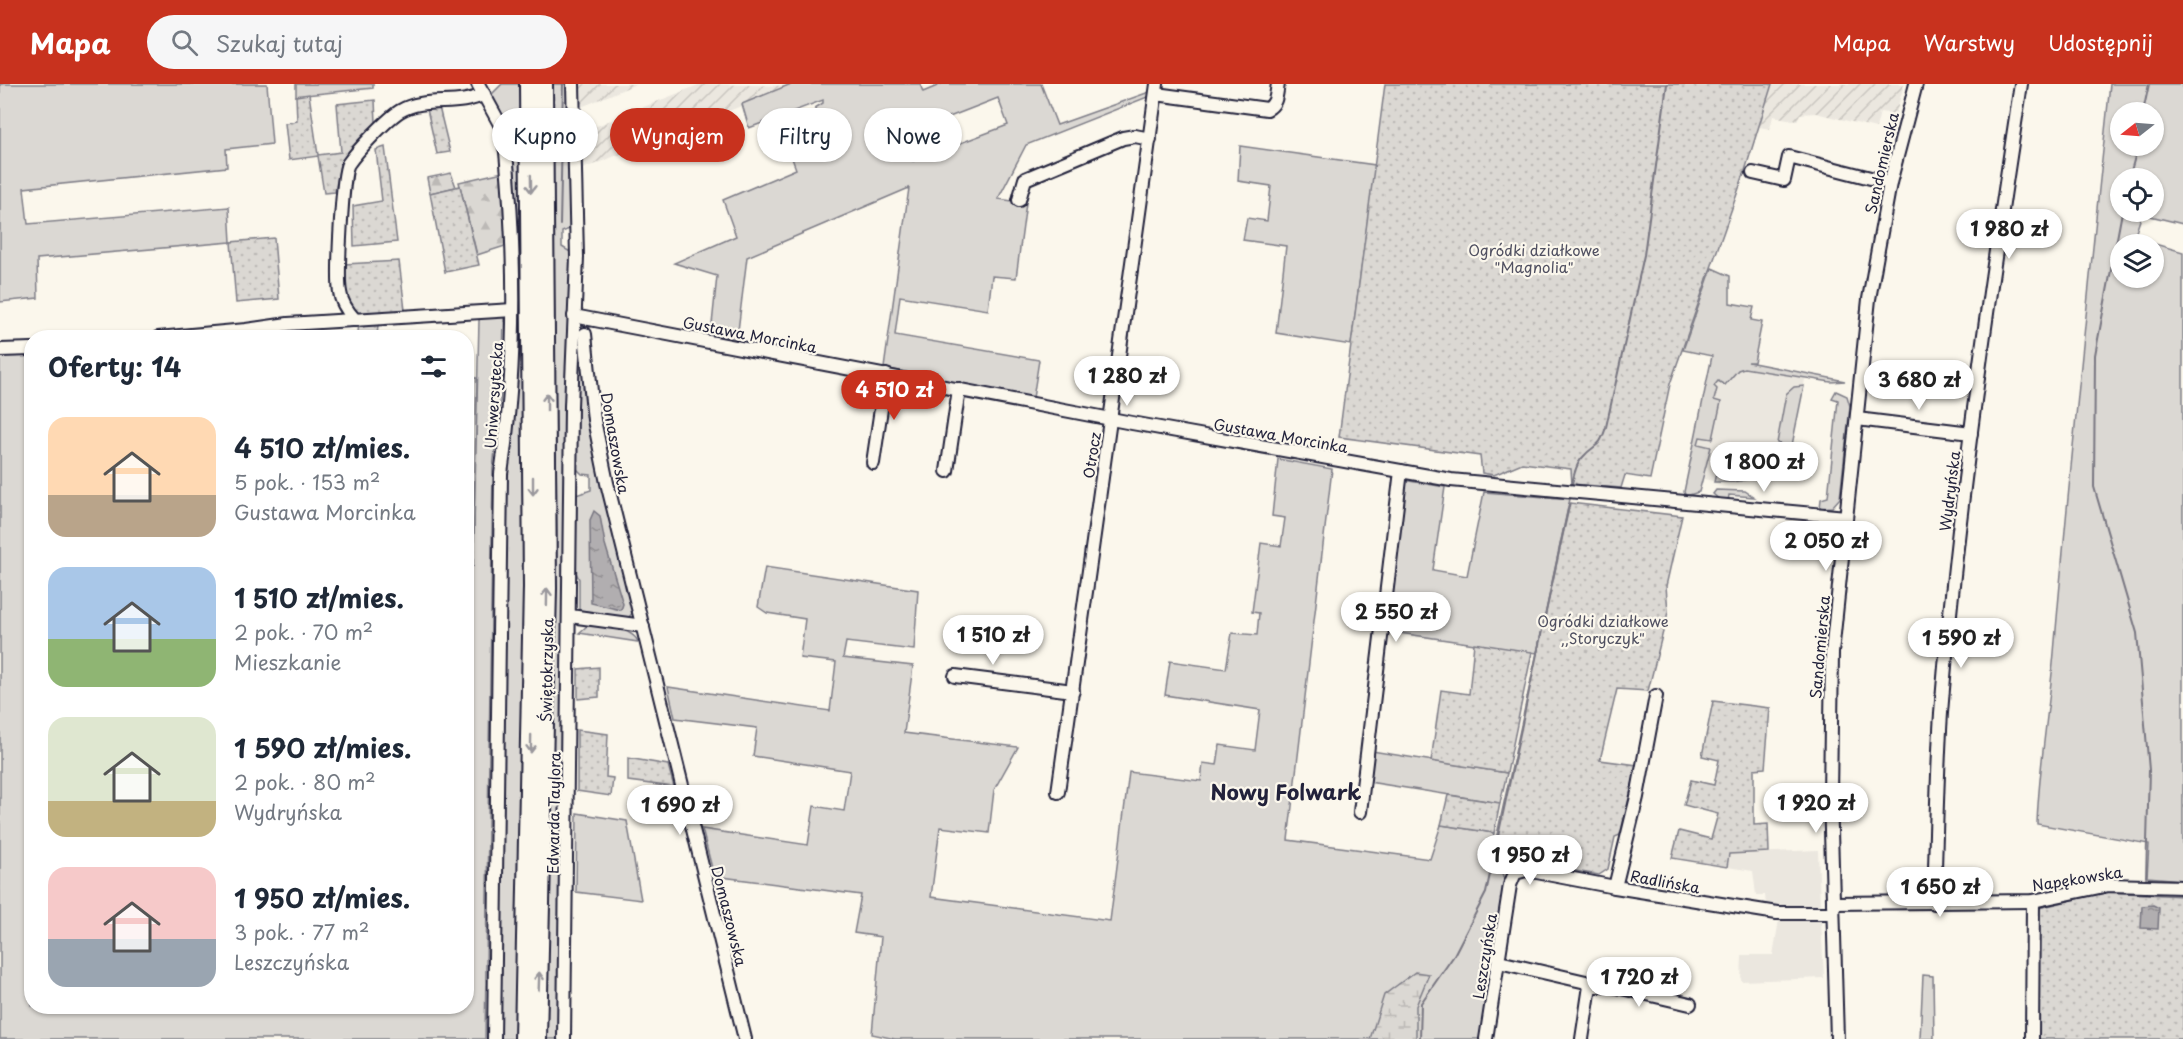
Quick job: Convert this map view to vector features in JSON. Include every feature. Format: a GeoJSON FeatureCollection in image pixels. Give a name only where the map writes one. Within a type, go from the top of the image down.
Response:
{"type":"FeatureCollection","features":[{"type":"Feature","properties":{"kind":"highway"},"geometry":{"type":"LineString","coordinates":[[529,84],[539,302]]}},
{"type":"Feature","properties":{"kind":"highway"},"geometry":{"type":"LineString","coordinates":[[539,302],[543,84]]}},
{"type":"Feature","properties":{"kind":"highway","name":"Świętokrzyska"},"geometry":{"type":"LineString","coordinates":[[524,1039],[539,302]]}},
{"type":"Feature","properties":{"kind":"highway","name":"Świętokrzyska"},"geometry":{"type":"LineString","coordinates":[[537,1039],[546,682],[539,302]]}},
{"type":"Feature","properties":{"kind":"street","name":"Edwarda Taylora"},"geometry":{"type":"LineString","coordinates":[[564,1039],[577,236],[573,84]]}},
{"type":"Feature","properties":{"kind":"street"},"geometry":{"type":"LineString","coordinates":[[1156,88],[1267,109],[1273,106],[1276,100],[1278,84]]}},
{"type":"Feature","properties":{"kind":"street","name":"Sandomierska"},"geometry":{"type":"LineString","coordinates":[[1837,1039],[1829,707],[1869,299],[1890,183],[1916,84]]}},
{"type":"Feature","properties":{"kind":"street","name":"Wydryńska"},"geometry":{"type":"LineString","coordinates":[[1934,903],[1941,715],[1971,433],[2021,84]]}},
{"type":"Feature","properties":{"kind":"street","name":"Otrocz"},"geometry":{"type":"LineString","coordinates":[[1058,792],[1156,88]]}},
{"type":"Feature","properties":{"kind":"street"},"geometry":{"type":"LineString","coordinates":[[355,320],[347,312],[339,292],[341,191],[348,164],[397,113],[410,106],[464,101],[481,89]]}},
{"type":"Feature","properties":{"kind":"street","name":"Uniwersytecka"},"geometry":{"type":"LineString","coordinates":[[481,89],[501,126],[506,152],[513,310],[510,403],[501,474],[494,1039]]}},
{"type":"Feature","properties":{"kind":"street"},"geometry":{"type":"LineString","coordinates":[[1019,200],[1025,179],[1124,138],[1135,136],[1150,139]]}},
{"type":"Feature","properties":{"kind":"street"},"geometry":{"type":"LineString","coordinates":[[1753,173],[1784,180],[1789,157],[1890,183]]}},
{"type":"Feature","properties":{"kind":"street"},"geometry":{"type":"LineString","coordinates":[[246,330],[355,320],[513,310]]}},
{"type":"Feature","properties":{"kind":"street","name":"Gustawa Morcinka"},"geometry":{"type":"LineString","coordinates":[[574,316],[1401,471],[1472,482],[1846,517]]}},
{"type":"Feature","properties":{"kind":"street","name":"Domaszowska"},"geometry":{"type":"LineString","coordinates":[[585,334],[600,450],[745,1039]]}},
{"type":"Feature","properties":{"kind":"street"},"geometry":{"type":"LineString","coordinates":[[0,350],[24,350]]}},
{"type":"Feature","properties":{"kind":"street"},"geometry":{"type":"LineString","coordinates":[[873,463],[886,375]]}},
{"type":"Feature","properties":{"kind":"street"},"geometry":{"type":"LineString","coordinates":[[946,471],[959,389]]}},
{"type":"Feature","properties":{"kind":"street"},"geometry":{"type":"LineString","coordinates":[[1857,418],[1971,433]]}},
{"type":"Feature","properties":{"kind":"street"},"geometry":{"type":"LineString","coordinates":[[1360,812],[1401,471]]}},
{"type":"Feature","properties":{"kind":"street"},"geometry":{"type":"LineString","coordinates":[[570,616],[643,626]]}},
{"type":"Feature","properties":{"kind":"street"},"geometry":{"type":"LineString","coordinates":[[955,676],[1073,691]]}},
{"type":"Feature","properties":{"kind":"street","name":"Radlińska"},"geometry":{"type":"LineString","coordinates":[[1656,696],[1635,807],[1615,887],[1777,913],[1833,908]]}},
{"type":"Feature","properties":{"kind":"street","name":"Leszczyńska"},"geometry":{"type":"LineString","coordinates":[[1486,1039],[1510,885],[1515,873],[1526,870],[1615,887]]}},
{"type":"Feature","properties":{"kind":"street","name":"Napękowska"},"geometry":{"type":"LineString","coordinates":[[1833,908],[2033,901],[2109,885],[2183,887]]}},
{"type":"Feature","properties":{"kind":"street"},"geometry":{"type":"LineString","coordinates":[[2032,1039],[2033,901]]}},
{"type":"Feature","properties":{"kind":"street"},"geometry":{"type":"LineString","coordinates":[[1499,962],[1578,979],[1590,986],[1613,986],[1690,1004]]}},
{"type":"Feature","properties":{"kind":"street"},"geometry":{"type":"LineString","coordinates":[[1582,1039],[1590,986]]}},
{"type":"Feature","properties":{"kind":"shaded area"},"geometry":{"type":"Polygon","coordinates":[[[578,84],[636,84],[579,108],[578,84]]]}},
{"type":"Feature","properties":{"kind":"shaded area"},"geometry":{"type":"Polygon","coordinates":[[[701,84],[792,86],[736,108],[641,108],[701,84]]]}},
{"type":"Feature","properties":{"kind":"shaded area"},"geometry":{"type":"Polygon","coordinates":[[[1772,84],[1904,84],[1896,114],[1880,112],[1876,128],[1816,113],[1800,114],[1797,121],[1773,116],[1770,129],[1759,127],[1772,84]]]}},
{"type":"Feature","properties":{"kind":"shaded area"},"geometry":{"type":"Polygon","coordinates":[[[610,121],[610,158],[580,170],[580,162],[598,162],[598,125],[610,121]]]}},
{"type":"Feature","properties":{"kind":"shaded area"},"geometry":{"type":"Polygon","coordinates":[[[1744,368],[1805,378],[1804,386],[1789,391],[1786,396],[1778,443],[1780,444],[1776,453],[1778,454],[1769,469],[1756,473],[1724,468],[1716,473],[1713,481],[1704,479],[1711,447],[1698,444],[1700,437],[1712,439],[1720,402],[1714,400],[1716,389],[1714,386],[1719,380],[1726,384],[1738,370],[1744,368]]]}},
{"type":"Feature","properties":{"kind":"shaded area"},"geometry":{"type":"Polygon","coordinates":[[[1818,850],[1820,904],[1810,907],[1766,906],[1765,895],[1756,895],[1753,871],[1727,867],[1728,854],[1818,850]]]}},
{"type":"Feature","properties":{"kind":"shaded area"},"geometry":{"type":"Polygon","coordinates":[[[1779,920],[1821,920],[1824,978],[1741,981],[1742,955],[1773,955],[1779,920]]]}},
{"type":"Feature","properties":{"kind":"green space"},"geometry":{"type":"Polygon","coordinates":[[[0,84],[267,84],[272,144],[226,149],[227,167],[24,188],[28,224],[229,207],[231,242],[37,259],[38,298],[0,302],[0,84]]]}},
{"type":"Feature","properties":{"kind":"green space"},"geometry":{"type":"Polygon","coordinates":[[[296,84],[373,84],[373,88],[296,96],[296,84]]]}},
{"type":"Feature","properties":{"kind":"green space"},"geometry":{"type":"Polygon","coordinates":[[[502,84],[523,84],[523,108],[497,108],[490,96],[502,84]]]}},
{"type":"Feature","properties":{"kind":"green space"},"geometry":{"type":"Polygon","coordinates":[[[552,84],[570,84],[571,108],[552,108],[552,84]]]}},
{"type":"Feature","properties":{"kind":"green space"},"geometry":{"type":"Polygon","coordinates":[[[791,84],[920,84],[923,92],[942,84],[1041,84],[1057,125],[1152,91],[1150,96],[1026,145],[998,199],[1026,203],[1016,278],[992,276],[988,310],[900,296],[895,335],[1039,360],[1033,398],[884,368],[909,188],[747,257],[737,339],[711,334],[717,276],[674,263],[736,236],[723,200],[796,169],[793,162],[852,162],[852,108],[815,108],[823,103],[823,100],[802,108],[757,108],[757,125],[749,128],[742,104],[791,84]]]}},
{"type":"Feature","properties":{"kind":"green space","name":"Ogródki działkowe \"Magnolia\""},"geometry":{"type":"Polygon","coordinates":[[[1385,84],[1772,84],[1744,174],[1670,384],[1650,479],[1625,475],[1621,488],[1572,484],[1571,469],[1522,463],[1494,475],[1482,473],[1480,456],[1339,437],[1385,84]]]}},
{"type":"Feature","properties":{"kind":"green space"},"geometry":{"type":"Polygon","coordinates":[[[2110,84],[2183,84],[2183,224],[2164,219],[2164,168],[2110,168],[2110,222],[2139,222],[2135,234],[2110,234],[2110,288],[2164,288],[2164,247],[2183,252],[2183,880],[2147,877],[2149,844],[2037,824],[2073,440],[2110,84]]]}},
{"type":"Feature","properties":{"kind":"green space"},"geometry":{"type":"Polygon","coordinates":[[[309,94],[318,155],[341,152],[337,104],[375,100],[376,123],[340,164],[335,192],[324,193],[318,156],[289,160],[285,123],[297,121],[296,96],[309,94]]]}},
{"type":"Feature","properties":{"kind":"green space"},"geometry":{"type":"Polygon","coordinates":[[[439,107],[450,152],[437,154],[427,109],[439,107]]]}},
{"type":"Feature","properties":{"kind":"green space"},"geometry":{"type":"Polygon","coordinates":[[[1240,146],[1375,165],[1351,345],[1276,333],[1286,246],[1243,240],[1247,218],[1267,221],[1271,186],[1238,181],[1240,146]]]}},
{"type":"Feature","properties":{"kind":"green space"},"geometry":{"type":"Polygon","coordinates":[[[385,147],[397,242],[354,246],[353,206],[382,201],[376,150],[385,147]]]}},
{"type":"Feature","properties":{"kind":"green space"},"geometry":{"type":"Polygon","coordinates":[[[514,162],[524,162],[527,458],[517,1039],[497,1039],[503,800],[506,475],[519,314],[514,162]]]}},
{"type":"Feature","properties":{"kind":"green space"},"geometry":{"type":"Polygon","coordinates":[[[553,162],[572,162],[574,227],[562,232],[562,247],[572,253],[560,1039],[547,1039],[557,537],[553,162]]]}},
{"type":"Feature","properties":{"kind":"green space"},"geometry":{"type":"Polygon","coordinates":[[[503,172],[505,246],[477,255],[459,182],[503,172]]]}},
{"type":"Feature","properties":{"kind":"green space"},"geometry":{"type":"Polygon","coordinates":[[[451,173],[456,187],[430,193],[427,178],[451,173]]]}},
{"type":"Feature","properties":{"kind":"green space"},"geometry":{"type":"Polygon","coordinates":[[[460,186],[479,265],[445,272],[430,193],[460,186]]]}},
{"type":"Feature","properties":{"kind":"green space"},"geometry":{"type":"Polygon","coordinates":[[[274,238],[279,299],[236,303],[231,242],[274,238]]]}},
{"type":"Feature","properties":{"kind":"green space"},"geometry":{"type":"Polygon","coordinates":[[[399,261],[405,310],[355,314],[344,292],[345,264],[399,261]]]}},
{"type":"Feature","properties":{"kind":"green space"},"geometry":{"type":"Polygon","coordinates":[[[1712,268],[1730,276],[1730,303],[1754,307],[1751,320],[1762,322],[1754,362],[1748,362],[1845,381],[1831,382],[1744,368],[1738,370],[1725,385],[1718,381],[1714,386],[1717,389],[1714,400],[1721,402],[1713,439],[1700,437],[1698,444],[1711,447],[1699,492],[1686,496],[1684,492],[1712,356],[1683,350],[1712,268]]]}},
{"type":"Feature","properties":{"kind":"green space"},"geometry":{"type":"Polygon","coordinates":[[[504,314],[503,374],[493,469],[485,1039],[0,1039],[0,353],[24,353],[24,1014],[474,1014],[474,525],[480,316],[504,314]]]}},
{"type":"Feature","properties":{"kind":"green space"},"geometry":{"type":"Polygon","coordinates":[[[585,324],[593,326],[583,330],[634,611],[628,618],[579,610],[579,579],[574,568],[575,501],[576,495],[591,490],[591,475],[582,474],[576,468],[576,354],[580,327],[585,324]]]}},
{"type":"Feature","properties":{"kind":"green space"},"geometry":{"type":"Polygon","coordinates":[[[359,325],[378,325],[378,330],[358,330],[359,325]]]}},
{"type":"Feature","properties":{"kind":"green space"},"geometry":{"type":"Polygon","coordinates":[[[474,378],[477,378],[474,519],[474,378]]]}},
{"type":"Feature","properties":{"kind":"green space"},"geometry":{"type":"Polygon","coordinates":[[[1804,386],[1789,460],[1781,472],[1765,475],[1764,472],[1771,467],[1778,454],[1776,453],[1780,444],[1777,443],[1786,394],[1794,387],[1804,386]]]}},
{"type":"Feature","properties":{"kind":"green space"},"geometry":{"type":"Polygon","coordinates":[[[1836,391],[1847,396],[1850,406],[1840,498],[1832,507],[1820,508],[1821,499],[1828,497],[1838,400],[1832,398],[1836,391]]]}},
{"type":"Feature","properties":{"kind":"green space"},"geometry":{"type":"Polygon","coordinates":[[[1278,459],[1332,469],[1288,840],[1430,859],[1441,825],[1494,833],[1490,857],[1500,859],[1505,881],[1482,1039],[895,1039],[872,1034],[881,937],[854,933],[861,895],[714,876],[702,829],[808,845],[814,806],[844,811],[850,771],[753,756],[757,728],[675,718],[668,687],[830,711],[836,662],[800,658],[805,619],[767,613],[758,607],[765,567],[918,590],[914,650],[846,642],[843,658],[913,666],[904,733],[1018,747],[994,790],[989,833],[940,827],[931,897],[1110,921],[1129,772],[1201,781],[1203,763],[1217,765],[1220,745],[1255,750],[1260,710],[1165,695],[1170,661],[1226,669],[1232,633],[1257,635],[1259,613],[1252,612],[1261,543],[1281,546],[1285,518],[1272,516],[1278,459]]]}},
{"type":"Feature","properties":{"kind":"green space"},"geometry":{"type":"Polygon","coordinates":[[[1725,468],[1763,473],[1764,476],[1734,482],[1714,482],[1716,473],[1725,468]]]}},
{"type":"Feature","properties":{"kind":"green space"},"geometry":{"type":"Polygon","coordinates":[[[1403,480],[1445,487],[1433,570],[1467,576],[1484,492],[1570,499],[1537,653],[1386,631],[1403,480]]]}},
{"type":"Feature","properties":{"kind":"green space"},"geometry":{"type":"Polygon","coordinates":[[[1716,490],[1745,491],[1754,497],[1729,495],[1728,501],[1719,499],[1713,494],[1716,490]]]}},
{"type":"Feature","properties":{"kind":"green space","name":"Ogródki działkowe ,,Storyczyk\""},"geometry":{"type":"Polygon","coordinates":[[[1570,503],[1682,516],[1666,586],[1668,612],[1648,691],[1617,689],[1600,760],[1637,765],[1620,835],[1615,837],[1608,869],[1599,875],[1492,857],[1570,503]]]}},
{"type":"Feature","properties":{"kind":"green space"},"geometry":{"type":"Polygon","coordinates":[[[587,626],[623,630],[635,637],[638,642],[579,633],[587,626]]]}},
{"type":"Feature","properties":{"kind":"green space"},"geometry":{"type":"Polygon","coordinates":[[[1474,643],[1532,652],[1507,773],[1431,761],[1441,690],[1469,694],[1474,643]]]}},
{"type":"Feature","properties":{"kind":"green space"},"geometry":{"type":"Polygon","coordinates":[[[599,667],[599,697],[578,699],[578,669],[599,667]]]}},
{"type":"Feature","properties":{"kind":"green space"},"geometry":{"type":"Polygon","coordinates":[[[1713,701],[1770,708],[1765,768],[1754,769],[1754,825],[1768,824],[1769,852],[1729,854],[1727,867],[1672,858],[1679,831],[1711,839],[1718,814],[1684,805],[1691,780],[1714,785],[1719,760],[1702,756],[1713,701]]]}},
{"type":"Feature","properties":{"kind":"green space"},"geometry":{"type":"Polygon","coordinates":[[[577,730],[608,734],[606,777],[613,778],[611,796],[577,791],[577,730]]]}},
{"type":"Feature","properties":{"kind":"green space"},"geometry":{"type":"Polygon","coordinates":[[[1372,751],[1507,773],[1500,803],[1369,782],[1372,751]]]}},
{"type":"Feature","properties":{"kind":"green space"},"geometry":{"type":"Polygon","coordinates":[[[628,758],[668,765],[674,787],[628,781],[628,758]]]}},
{"type":"Feature","properties":{"kind":"green space"},"geometry":{"type":"Polygon","coordinates":[[[1448,795],[1500,803],[1494,833],[1441,825],[1448,795]]]}},
{"type":"Feature","properties":{"kind":"green space"},"geometry":{"type":"Polygon","coordinates":[[[577,813],[627,821],[641,900],[576,892],[577,813]]]}},
{"type":"Feature","properties":{"kind":"green space"},"geometry":{"type":"Polygon","coordinates":[[[2106,892],[2183,896],[2183,1039],[2039,1039],[2039,908],[2106,892]]]}},
{"type":"Feature","properties":{"kind":"green space"},"geometry":{"type":"Polygon","coordinates":[[[1415,972],[1429,974],[1416,1006],[1416,1039],[1370,1039],[1384,995],[1415,972]]]}},
{"type":"Feature","properties":{"kind":"green space"},"geometry":{"type":"Polygon","coordinates":[[[1923,975],[1933,976],[1934,1039],[1920,1039],[1923,975]]]}},
{"type":"Feature","properties":{"kind":"water"},"geometry":{"type":"Polygon","coordinates":[[[594,511],[600,516],[605,544],[623,604],[621,610],[591,603],[590,520],[594,511]]]}},
{"type":"Feature","properties":{"kind":"water"},"geometry":{"type":"Polygon","coordinates":[[[2153,905],[2159,908],[2158,929],[2141,928],[2142,906],[2153,905]]]}},
{"type":"Feature","properties":{"kind":"waterway"},"geometry":{"type":"LineString","coordinates":[[560,225],[563,84]]}},
{"type":"Feature","properties":{"kind":"waterway"},"geometry":{"type":"LineString","coordinates":[[1572,484],[1579,463],[1587,452],[1599,443],[1606,427],[1644,255],[1667,84]]}},
{"type":"Feature","properties":{"kind":"waterway"},"geometry":{"type":"LineString","coordinates":[[2145,102],[2149,84]]}},
{"type":"Feature","properties":{"kind":"waterway"},"geometry":{"type":"LineString","coordinates":[[2132,168],[2135,156]]}},
{"type":"Feature","properties":{"kind":"waterway"},"geometry":{"type":"LineString","coordinates":[[2120,222],[2095,355],[2094,487],[2137,633],[2149,770],[2146,877]]}},
{"type":"Feature","properties":{"kind":"waterway"},"geometry":{"type":"LineString","coordinates":[[1420,1039],[1421,1003],[1453,957],[1486,893],[1569,504]]}},
{"type":"Feature","properties":{"kind":"district","name":"Nowy Folwark"},"geometry":{"type":"Point","coordinates":[1286,791]}}]}
